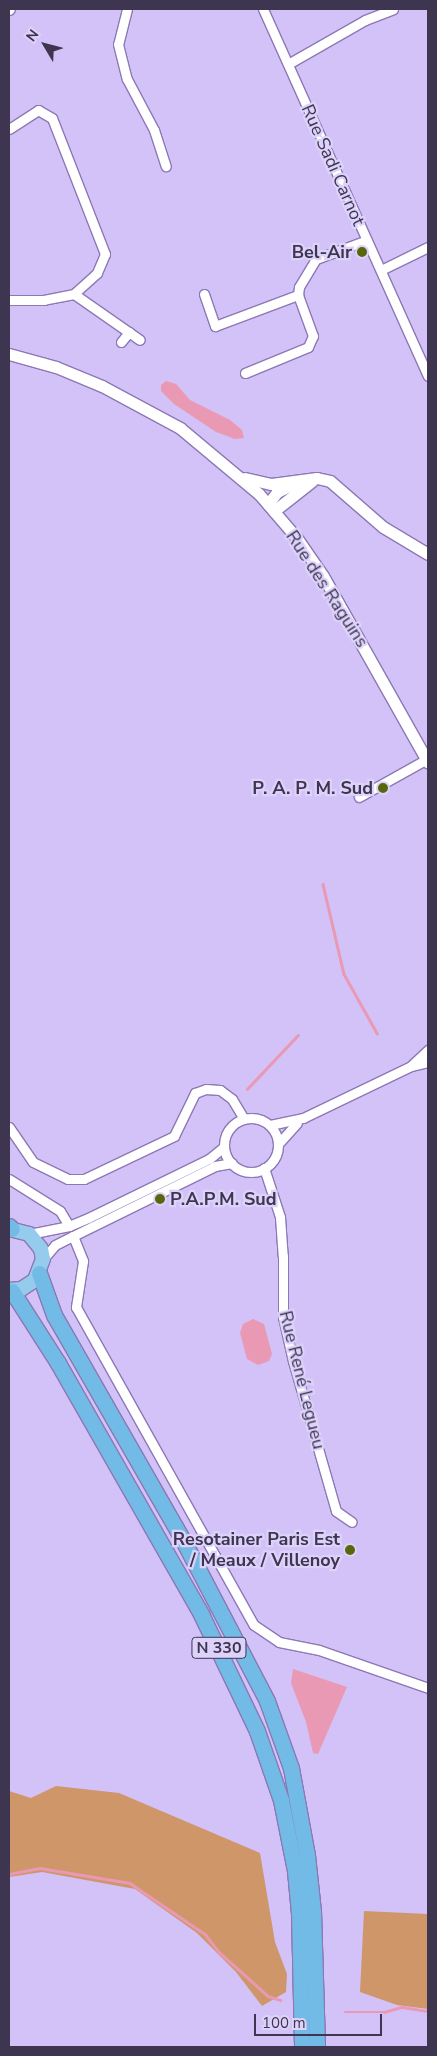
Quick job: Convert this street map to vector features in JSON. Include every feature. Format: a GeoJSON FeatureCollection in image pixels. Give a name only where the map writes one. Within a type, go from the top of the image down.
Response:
{"type":"FeatureCollection","features":[{"type":"Feature","properties":{"kind":"highway","name":"N 330"},"geometry":{"type":"LineString","coordinates":[[41,1266],[54,1315],[184,1542],[267,1701],[291,1768],[307,1855],[313,1911],[317,2047]]}},
{"type":"Feature","properties":{"kind":"highway","name":"N 330"},"geometry":{"type":"LineString","coordinates":[[11,1290],[58,1362],[192,1598],[257,1730],[281,1800],[295,1871],[300,1913],[302,2047]]}},
{"type":"Feature","properties":{"kind":"main road"},"geometry":{"type":"LineString","coordinates":[[10,1228],[29,1234]]}},
{"type":"Feature","properties":{"kind":"main road","name":"N 330"},"geometry":{"type":"LineString","coordinates":[[11,1290],[28,1286],[41,1266],[38,1245],[29,1234]]}},
{"type":"Feature","properties":{"kind":"street"},"geometry":{"type":"LineString","coordinates":[[127,9],[118,44],[127,79],[154,130],[166,166]]}},
{"type":"Feature","properties":{"kind":"street","name":"Rue Sadi Carnot"},"geometry":{"type":"LineString","coordinates":[[263,9],[428,376]]}},
{"type":"Feature","properties":{"kind":"street"},"geometry":{"type":"LineString","coordinates":[[288,64],[365,20],[393,9]]}},
{"type":"Feature","properties":{"kind":"street"},"geometry":{"type":"LineString","coordinates":[[9,128],[38,110],[52,118],[105,254],[97,273],[74,294],[44,300],[9,300]]}},
{"type":"Feature","properties":{"kind":"street"},"geometry":{"type":"LineString","coordinates":[[245,372],[308,347],[313,336],[298,296],[299,287],[316,259],[367,240]]}},
{"type":"Feature","properties":{"kind":"street"},"geometry":{"type":"LineString","coordinates":[[381,270],[428,248]]}},
{"type":"Feature","properties":{"kind":"street"},"geometry":{"type":"LineString","coordinates":[[74,294],[140,340]]}},
{"type":"Feature","properties":{"kind":"street"},"geometry":{"type":"LineString","coordinates":[[204,294],[215,326],[298,296]]}},
{"type":"Feature","properties":{"kind":"street"},"geometry":{"type":"LineString","coordinates":[[121,342],[128,332]]}},
{"type":"Feature","properties":{"kind":"street","name":"Rue des Raguins"},"geometry":{"type":"LineString","coordinates":[[9,354],[69,372],[180,428],[236,474],[271,508],[296,537],[348,615],[428,760]]}},
{"type":"Feature","properties":{"kind":"street"},"geometry":{"type":"LineString","coordinates":[[236,474],[257,482],[271,484],[317,478],[339,487],[383,527],[428,554]]}},
{"type":"Feature","properties":{"kind":"street"},"geometry":{"type":"LineString","coordinates":[[271,508],[317,478]]}},
{"type":"Feature","properties":{"kind":"street"},"geometry":{"type":"LineString","coordinates":[[271,508],[277,492],[304,480]]}},
{"type":"Feature","properties":{"kind":"street"},"geometry":{"type":"LineString","coordinates":[[359,797],[428,760]]}},
{"type":"Feature","properties":{"kind":"street"},"geometry":{"type":"LineString","coordinates":[[411,1066],[428,1050]]}},
{"type":"Feature","properties":{"kind":"street"},"geometry":{"type":"LineString","coordinates":[[270,1125],[303,1118],[411,1066],[428,1062]]}},
{"type":"Feature","properties":{"kind":"street"},"geometry":{"type":"LineString","coordinates":[[9,1127],[33,1162],[68,1179],[84,1179],[174,1136],[195,1093],[206,1089],[220,1090],[232,1099],[244,1119]]}},
{"type":"Feature","properties":{"kind":"street"},"geometry":{"type":"LineString","coordinates":[[29,1234],[69,1226],[202,1162],[224,1147],[229,1130],[244,1119],[258,1118],[270,1125],[278,1144]]}},
{"type":"Feature","properties":{"kind":"street"},"geometry":{"type":"LineString","coordinates":[[224,1147],[232,1163],[247,1171],[264,1168],[275,1158],[278,1144],[303,1118]]}},
{"type":"Feature","properties":{"kind":"street"},"geometry":{"type":"LineString","coordinates":[[41,1266],[56,1245],[215,1166],[232,1163]]}},
{"type":"Feature","properties":{"kind":"street","name":"Rue René Legueu"},"geometry":{"type":"LineString","coordinates":[[264,1168],[280,1217],[284,1256],[283,1317],[336,1511],[352,1522]]}},
{"type":"Feature","properties":{"kind":"street"},"geometry":{"type":"LineString","coordinates":[[9,1179],[60,1211],[69,1226]]}},
{"type":"Feature","properties":{"kind":"street"},"geometry":{"type":"LineString","coordinates":[[73,1236],[83,1261],[76,1308],[254,1625],[279,1642],[319,1650],[428,1688]]}},
{"type":"Feature","properties":{"kind":"shaded area"},"geometry":{"type":"Polygon","coordinates":[[[166,381],[176,384],[190,400],[230,420],[242,430],[244,438],[235,439],[216,432],[174,404],[161,391],[161,385],[166,381]]]}},
{"type":"Feature","properties":{"kind":"shaded area"},"geometry":{"type":"Polygon","coordinates":[[[253,1319],[264,1324],[272,1354],[269,1361],[258,1365],[247,1359],[240,1333],[243,1324],[253,1319]]]}},
{"type":"Feature","properties":{"kind":"shaded area"},"geometry":{"type":"Polygon","coordinates":[[[293,1669],[347,1687],[318,1754],[313,1753],[306,1722],[291,1683],[293,1669]]]}},
{"type":"Feature","properties":{"kind":"shaded area"},"geometry":{"type":"Polygon","coordinates":[[[56,1786],[119,1793],[260,1853],[275,1942],[287,1974],[286,1992],[262,2006],[236,1972],[197,1933],[135,1889],[42,1872],[9,1877],[9,1791],[31,1798],[56,1786]]]}},
{"type":"Feature","properties":{"kind":"shaded area"},"geometry":{"type":"Polygon","coordinates":[[[364,1911],[428,1914],[428,2009],[397,2005],[360,1992],[364,1911]]]}},
{"type":"Feature","properties":{"kind":"waterway"},"geometry":{"type":"LineString","coordinates":[[323,884],[344,974],[377,1033]]}},
{"type":"Feature","properties":{"kind":"waterway"},"geometry":{"type":"LineString","coordinates":[[247,1089],[298,1035]]}},
{"type":"Feature","properties":{"kind":"waterway"},"geometry":{"type":"LineString","coordinates":[[9,1874],[40,1868],[130,1883],[205,1934],[219,1952],[268,1996],[280,2000]]}},
{"type":"Feature","properties":{"kind":"waterway"},"geometry":{"type":"LineString","coordinates":[[345,2012],[384,2012],[402,2007],[428,2011]]}},
{"type":"Feature","properties":{"kind":"place","name":"Bel-Air"},"geometry":{"type":"Point","coordinates":[362,252]}},
{"type":"Feature","properties":{"kind":"place","name":"P. A. P. M. Sud"},"geometry":{"type":"Point","coordinates":[383,788]}},
{"type":"Feature","properties":{"kind":"place","name":"P.A.P.M. Sud"},"geometry":{"type":"Point","coordinates":[160,1199]}},
{"type":"Feature","properties":{"kind":"place","name":"Resotainer Paris Est / Meaux / Villenoy"},"geometry":{"type":"Point","coordinates":[350,1550]}}]}
